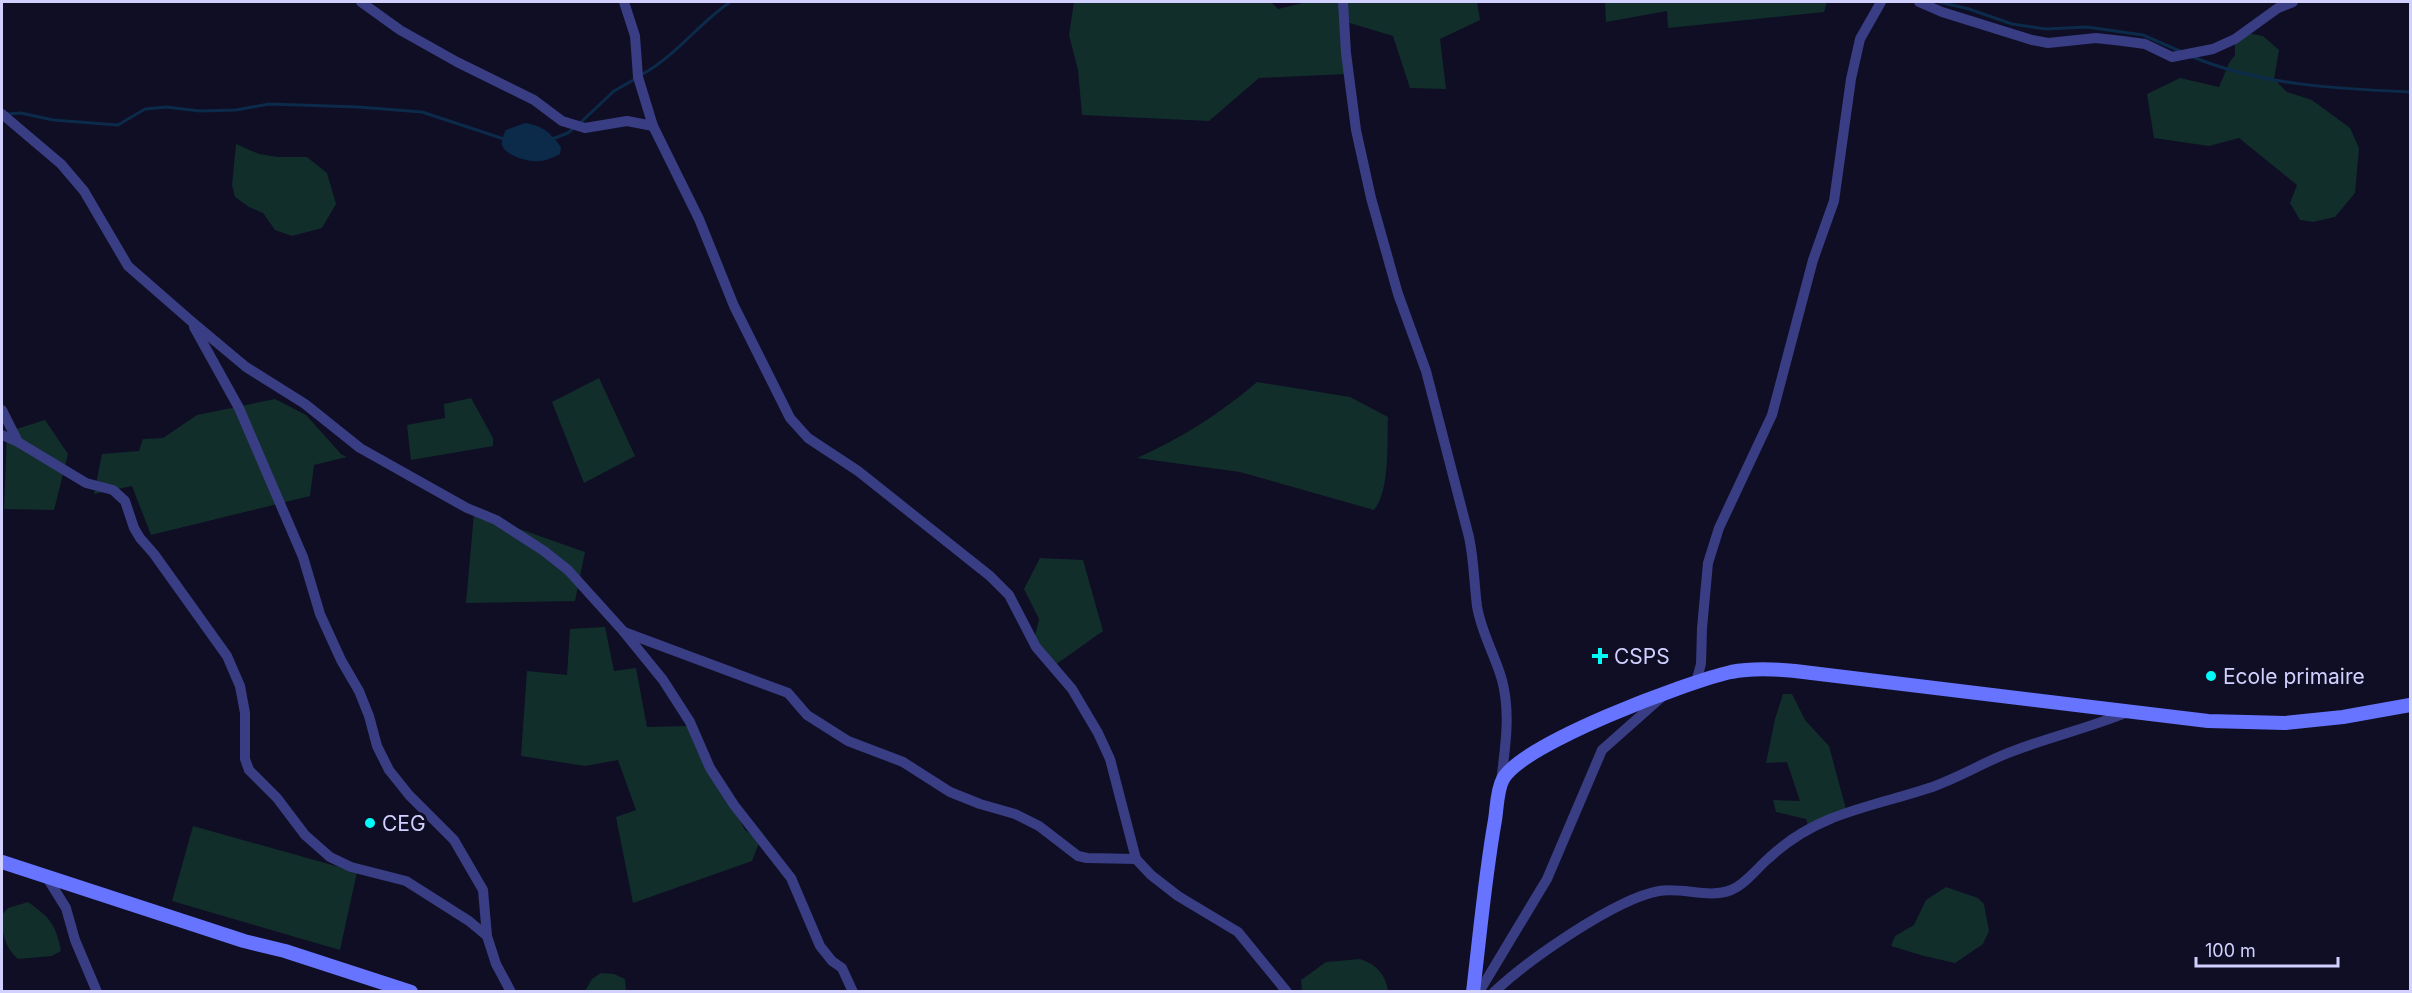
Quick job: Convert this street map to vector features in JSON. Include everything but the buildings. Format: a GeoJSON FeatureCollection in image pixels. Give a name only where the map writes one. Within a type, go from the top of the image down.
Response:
{"type":"FeatureCollection","features":[{"type":"Feature","properties":{"kind":"street"},"geometry":{"type":"LineString","coordinates":[[361,2],[400,30],[457,62],[534,100],[562,121],[585,128],[627,121],[653,126]]}},
{"type":"Feature","properties":{"kind":"street"},"geometry":{"type":"LineString","coordinates":[[624,2],[634,36],[639,77],[653,126],[699,219],[734,306],[790,418],[808,438],[858,471],[990,576],[1009,596],[1036,647],[1072,689],[1098,733],[1110,759],[1136,859],[1151,875],[1178,896],[1238,932],[1287,992]]}},
{"type":"Feature","properties":{"kind":"street"},"geometry":{"type":"LineString","coordinates":[[1343,2],[1346,53],[1356,130],[1371,198],[1398,294],[1429,382],[1474,559],[1477,606],[1482,627],[1502,680],[1506,702],[1507,732],[1491,837],[1473,992]]}},
{"type":"Feature","properties":{"kind":"street"},"geometry":{"type":"LineString","coordinates":[[1696,682],[1701,664],[1704,601],[1712,552],[1732,496],[1772,415],[1813,260],[1834,201],[1851,79],[1860,39],[1881,2]]}},
{"type":"Feature","properties":{"kind":"street"},"geometry":{"type":"LineString","coordinates":[[1920,2],[1942,12],[2048,44],[2096,38],[2145,45],[2172,57],[2212,49],[2235,39],[2278,8],[2293,2]]}},
{"type":"Feature","properties":{"kind":"street"},"geometry":{"type":"LineString","coordinates":[[2,114],[61,164],[84,191],[128,266],[246,366],[305,405],[360,448],[467,508],[496,520],[544,550],[568,570],[624,632],[663,680],[690,722],[710,768],[734,805],[792,878],[820,946],[832,961],[842,968],[853,992]]}},
{"type":"Feature","properties":{"kind":"street"},"geometry":{"type":"LineString","coordinates":[[191,321],[239,408],[303,557],[320,615],[359,692],[369,716],[377,746],[389,770],[409,795],[454,840],[483,890],[487,936],[496,964],[511,992]]}},
{"type":"Feature","properties":{"kind":"street"},"geometry":{"type":"LineString","coordinates":[[2,410],[18,442]]}},
{"type":"Feature","properties":{"kind":"street"},"geometry":{"type":"LineString","coordinates":[[2,435],[18,442],[86,483],[113,490],[125,501],[134,528],[140,538],[154,554],[226,656],[240,686],[245,713],[245,759],[249,770],[277,798],[305,835],[330,857],[351,867],[406,881],[469,921],[487,936]]}},
{"type":"Feature","properties":{"kind":"street"},"geometry":{"type":"LineString","coordinates":[[624,632],[788,693],[807,715],[848,741],[903,762],[950,792],[1015,814],[1039,826],[1078,856],[1136,859]]}},
{"type":"Feature","properties":{"kind":"street"},"geometry":{"type":"LineString","coordinates":[[1501,782],[1515,765],[1565,736],[1669,691],[1747,670],[1795,670],[2208,721],[2285,723],[2343,717],[2410,705]]}},
{"type":"Feature","properties":{"kind":"street"},"geometry":{"type":"LineString","coordinates":[[1479,992],[1547,879],[1602,750],[1669,691]]}},
{"type":"Feature","properties":{"kind":"street"},"geometry":{"type":"LineString","coordinates":[[1494,992],[1509,977],[1566,938],[1611,910],[1638,898],[1658,891],[1722,893],[1734,889],[1771,856],[1808,829],[1830,819],[1881,801],[1930,788],[2016,750],[2128,712]]}},
{"type":"Feature","properties":{"kind":"street"},"geometry":{"type":"LineString","coordinates":[[2,862],[233,938],[285,951],[411,992]]}},
{"type":"Feature","properties":{"kind":"street"},"geometry":{"type":"LineString","coordinates":[[46,876],[66,908],[75,940],[97,992]]}},
{"type":"Feature","properties":{"kind":"green space"},"geometry":{"type":"Polygon","coordinates":[[[1074,2],[1271,2],[1278,9],[1307,2],[1477,2],[1480,20],[1440,39],[1446,89],[1410,88],[1393,36],[1343,21],[1347,74],[1259,78],[1209,121],[1082,115],[1078,70],[1069,35],[1074,2]]]}},
{"type":"Feature","properties":{"kind":"green space"},"geometry":{"type":"Polygon","coordinates":[[[1605,2],[1827,2],[1824,12],[1668,28],[1667,11],[1606,22],[1605,2]]]}},
{"type":"Feature","properties":{"kind":"green space"},"geometry":{"type":"Polygon","coordinates":[[[2243,32],[2263,36],[2279,50],[2274,79],[2287,92],[2312,100],[2350,128],[2359,148],[2355,193],[2335,217],[2313,222],[2300,220],[2290,203],[2297,185],[2239,138],[2209,146],[2154,138],[2147,94],[2180,78],[2219,87],[2235,55],[2235,39],[2243,32]]]}},
{"type":"Feature","properties":{"kind":"green space"},"geometry":{"type":"Polygon","coordinates":[[[236,144],[259,154],[278,157],[307,157],[327,173],[336,204],[322,228],[292,236],[275,230],[263,213],[235,197],[232,185],[236,144]]]}},
{"type":"Feature","properties":{"kind":"green space"},"geometry":{"type":"Polygon","coordinates":[[[599,378],[635,456],[584,483],[552,402],[599,378]]]}},
{"type":"Feature","properties":{"kind":"green space"},"geometry":{"type":"Polygon","coordinates":[[[1257,382],[1350,397],[1388,417],[1385,479],[1383,491],[1374,510],[1240,472],[1137,458],[1200,424],[1257,382]]]}},
{"type":"Feature","properties":{"kind":"green space"},"geometry":{"type":"Polygon","coordinates":[[[471,398],[493,438],[493,446],[411,460],[407,425],[445,418],[444,404],[471,398]]]}},
{"type":"Feature","properties":{"kind":"green space"},"geometry":{"type":"Polygon","coordinates":[[[275,399],[306,415],[341,454],[347,457],[314,465],[310,496],[151,535],[132,486],[94,494],[102,454],[139,451],[143,439],[163,438],[197,415],[275,399]]]}},
{"type":"Feature","properties":{"kind":"green space"},"geometry":{"type":"Polygon","coordinates":[[[45,420],[68,454],[54,510],[4,509],[7,432],[45,420]]]}},
{"type":"Feature","properties":{"kind":"green space"},"geometry":{"type":"Polygon","coordinates":[[[474,513],[585,552],[575,601],[466,603],[474,513]]]}},
{"type":"Feature","properties":{"kind":"green space"},"geometry":{"type":"Polygon","coordinates":[[[1040,558],[1083,560],[1103,631],[1055,665],[1040,648],[1035,636],[1039,619],[1024,589],[1040,558]]]}},
{"type":"Feature","properties":{"kind":"green space"},"geometry":{"type":"Polygon","coordinates":[[[605,627],[614,671],[636,668],[647,727],[689,726],[745,830],[760,840],[752,861],[633,903],[616,817],[636,810],[618,760],[585,766],[521,756],[527,671],[567,675],[570,629],[605,627]]]}},
{"type":"Feature","properties":{"kind":"green space"},"geometry":{"type":"Polygon","coordinates":[[[1783,694],[1792,694],[1805,720],[1829,746],[1847,813],[1809,829],[1806,819],[1776,812],[1773,800],[1800,801],[1787,762],[1766,763],[1783,694]]]}},
{"type":"Feature","properties":{"kind":"green space"},"geometry":{"type":"Polygon","coordinates":[[[193,826],[357,872],[340,950],[172,901],[193,826]]]}},
{"type":"Feature","properties":{"kind":"green space"},"geometry":{"type":"Polygon","coordinates":[[[1946,887],[1978,898],[1984,904],[1989,931],[1983,944],[1955,963],[1891,946],[1895,936],[1914,925],[1926,900],[1946,887]]]}},
{"type":"Feature","properties":{"kind":"green space"},"geometry":{"type":"Polygon","coordinates":[[[28,902],[51,922],[57,934],[61,951],[52,956],[18,959],[7,944],[3,933],[2,915],[8,908],[28,902]]]}},
{"type":"Feature","properties":{"kind":"green space"},"geometry":{"type":"Polygon","coordinates":[[[1360,959],[1379,971],[1388,991],[1302,991],[1301,980],[1326,962],[1360,959]]]}},
{"type":"Feature","properties":{"kind":"green space"},"geometry":{"type":"Polygon","coordinates":[[[601,973],[614,974],[625,979],[626,991],[585,991],[592,979],[601,973]]]}},
{"type":"Feature","properties":{"kind":"water"},"geometry":{"type":"Polygon","coordinates":[[[525,123],[537,126],[550,134],[561,147],[560,154],[546,160],[525,160],[504,149],[502,143],[506,130],[525,123]]]}},
{"type":"Feature","properties":{"kind":"waterway"},"geometry":{"type":"LineString","coordinates":[[641,75],[676,50],[707,20],[730,2]]}},
{"type":"Feature","properties":{"kind":"waterway"},"geometry":{"type":"LineString","coordinates":[[1939,2],[1969,9],[2012,24],[2046,29],[2087,27],[2143,35],[2182,52]]}},
{"type":"Feature","properties":{"kind":"waterway"},"geometry":{"type":"LineString","coordinates":[[2193,57],[2272,80],[2328,87],[2410,92]]}},
{"type":"Feature","properties":{"kind":"waterway"},"geometry":{"type":"LineString","coordinates":[[580,123],[614,91],[635,79]]}},
{"type":"Feature","properties":{"kind":"waterway"},"geometry":{"type":"LineString","coordinates":[[6,114],[21,113],[53,120],[118,125],[145,109],[166,107],[200,111],[236,110],[269,104],[358,107],[422,112],[504,139]]}},
{"type":"Feature","properties":{"kind":"waterway"},"geometry":{"type":"LineString","coordinates":[[552,139],[568,133],[575,127]]}},
{"type":"Feature","properties":{"kind":"place","name":"CSPS"},"geometry":{"type":"Point","coordinates":[1600,656]}},
{"type":"Feature","properties":{"kind":"place","name":"Ecole primaire"},"geometry":{"type":"Point","coordinates":[2211,676]}},
{"type":"Feature","properties":{"kind":"place","name":"CEG"},"geometry":{"type":"Point","coordinates":[370,823]}}]}
